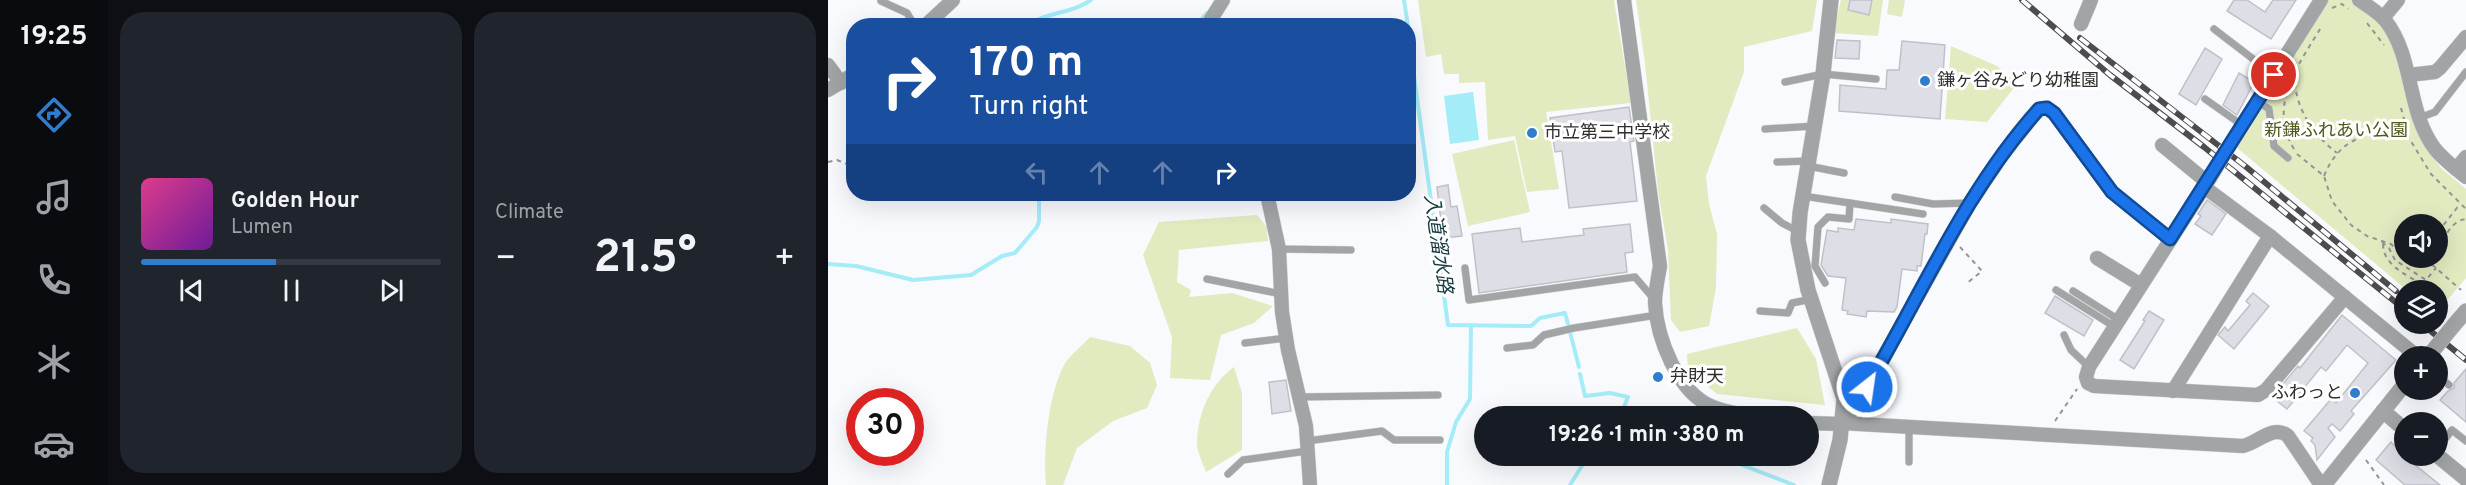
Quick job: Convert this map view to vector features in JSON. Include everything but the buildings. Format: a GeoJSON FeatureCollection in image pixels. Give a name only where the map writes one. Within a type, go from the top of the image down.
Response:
{"type":"FeatureCollection","features":[{"type":"Feature","properties":{"kind":"street"},"geometry":{"type":"LineString","coordinates":[[933,18],[952,0]]}},
{"type":"Feature","properties":{"kind":"street"},"geometry":{"type":"LineString","coordinates":[[1212,18],[1223,0]]}},
{"type":"Feature","properties":{"kind":"street"},"geometry":{"type":"LineString","coordinates":[[1624,0],[1660,266],[1655,300],[1663,343],[1671,362],[1695,396],[1711,406]]}},
{"type":"Feature","properties":{"kind":"street"},"geometry":{"type":"LineString","coordinates":[[1829,485],[1840,440],[1844,399],[1801,259],[1799,232],[1823,74],[1831,0]]}},
{"type":"Feature","properties":{"kind":"street"},"geometry":{"type":"LineString","coordinates":[[2081,24],[2091,0]]}},
{"type":"Feature","properties":{"kind":"street"},"geometry":{"type":"LineString","coordinates":[[2321,0],[2087,372],[2088,383],[2094,387],[2258,395],[2266,390],[2345,297]]}},
{"type":"Feature","properties":{"kind":"street"},"geometry":{"type":"LineString","coordinates":[[2383,18],[2398,0]]}},
{"type":"Feature","properties":{"kind":"street"},"geometry":{"type":"LineString","coordinates":[[2355,5],[2383,18],[2394,34],[2409,75],[2412,97],[2419,118],[2435,148],[2461,173],[2466,157]]}},
{"type":"Feature","properties":{"kind":"street"},"geometry":{"type":"LineString","coordinates":[[2409,75],[2435,72],[2466,37]]}},
{"type":"Feature","properties":{"kind":"street"},"geometry":{"type":"LineString","coordinates":[[828,65],[841,83]]}},
{"type":"Feature","properties":{"kind":"street"},"geometry":{"type":"LineString","coordinates":[[828,90],[846,80]]}},
{"type":"Feature","properties":{"kind":"street"},"geometry":{"type":"LineString","coordinates":[[1841,423],[1856,406],[1970,203],[2024,126],[2039,109],[2047,108],[2054,113],[2112,192],[2170,239]]}},
{"type":"Feature","properties":{"kind":"street"},"geometry":{"type":"LineString","coordinates":[[2162,145],[2345,297],[2412,346]]}},
{"type":"Feature","properties":{"kind":"street"},"geometry":{"type":"LineString","coordinates":[[1269,201],[1279,249],[1286,338],[1300,397],[1310,485]]}},
{"type":"Feature","properties":{"kind":"street"},"geometry":{"type":"LineString","coordinates":[[2174,391],[2270,236]]}},
{"type":"Feature","properties":{"kind":"street"},"geometry":{"type":"LineString","coordinates":[[2097,258],[2141,285]]}},
{"type":"Feature","properties":{"kind":"street"},"geometry":{"type":"LineString","coordinates":[[2435,346],[2466,311]]}},
{"type":"Feature","properties":{"kind":"street"},"geometry":{"type":"LineString","coordinates":[[1819,423],[1909,426],[2243,446],[2276,430],[2288,436],[2323,485],[2394,397]]}},
{"type":"Feature","properties":{"kind":"street"},"geometry":{"type":"LineString","coordinates":[[2383,411],[2394,420]]}},
{"type":"Feature","properties":{"kind":"street"},"geometry":{"type":"LineString","coordinates":[[2448,464],[2466,479],[2460,485]]}},
{"type":"Feature","properties":{"kind":"lane"},"geometry":{"type":"LineString","coordinates":[[881,2],[907,13],[910,18]]}},
{"type":"Feature","properties":{"kind":"lane"},"geometry":{"type":"LineString","coordinates":[[2214,29],[2274,75]]}},
{"type":"Feature","properties":{"kind":"lane"},"geometry":{"type":"LineString","coordinates":[[2419,118],[2435,112],[2466,72]]}},
{"type":"Feature","properties":{"kind":"lane"},"geometry":{"type":"LineString","coordinates":[[1785,82],[1823,74],[1875,79]]}},
{"type":"Feature","properties":{"kind":"lane"},"geometry":{"type":"LineString","coordinates":[[2205,99],[2239,130]]}},
{"type":"Feature","properties":{"kind":"lane"},"geometry":{"type":"LineString","coordinates":[[2257,101],[2270,109],[2274,146],[2288,158]]}},
{"type":"Feature","properties":{"kind":"lane"},"geometry":{"type":"LineString","coordinates":[[1765,129],[1815,126]]}},
{"type":"Feature","properties":{"kind":"lane"},"geometry":{"type":"LineString","coordinates":[[1777,162],[1808,164],[1844,173]]}},
{"type":"Feature","properties":{"kind":"lane"},"geometry":{"type":"LineString","coordinates":[[1803,196],[1923,214]]}},
{"type":"Feature","properties":{"kind":"lane"},"geometry":{"type":"LineString","coordinates":[[1895,197],[1933,204],[1970,203]]}},
{"type":"Feature","properties":{"kind":"lane"},"geometry":{"type":"LineString","coordinates":[[1825,283],[1815,266],[1818,227],[1828,217],[1849,219],[1850,203]]}},
{"type":"Feature","properties":{"kind":"lane"},"geometry":{"type":"LineString","coordinates":[[1764,208],[1782,223],[1799,232]]}},
{"type":"Feature","properties":{"kind":"lane"},"geometry":{"type":"LineString","coordinates":[[1279,249],[1351,250]]}},
{"type":"Feature","properties":{"kind":"lane"},"geometry":{"type":"LineString","coordinates":[[1465,268],[1469,300],[1635,277],[1655,300]]}},
{"type":"Feature","properties":{"kind":"lane"},"geometry":{"type":"LineString","coordinates":[[1207,279],[1281,294]]}},
{"type":"Feature","properties":{"kind":"lane"},"geometry":{"type":"LineString","coordinates":[[2056,290],[2117,324]]}},
{"type":"Feature","properties":{"kind":"lane"},"geometry":{"type":"LineString","coordinates":[[2073,291],[2117,324]]}},
{"type":"Feature","properties":{"kind":"lane"},"geometry":{"type":"LineString","coordinates":[[1760,311],[1788,313],[1792,303],[1812,299]]}},
{"type":"Feature","properties":{"kind":"lane"},"geometry":{"type":"LineString","coordinates":[[1507,348],[1533,345],[1544,335],[1564,330],[1657,315]]}},
{"type":"Feature","properties":{"kind":"lane"},"geometry":{"type":"LineString","coordinates":[[2064,335],[2071,350],[2087,372]]}},
{"type":"Feature","properties":{"kind":"lane"},"geometry":{"type":"LineString","coordinates":[[1245,343],[1286,338]]}},
{"type":"Feature","properties":{"kind":"lane"},"geometry":{"type":"LineString","coordinates":[[1300,397],[1437,395]]}},
{"type":"Feature","properties":{"kind":"lane"},"geometry":{"type":"LineString","coordinates":[[1909,426],[1909,462]]}},
{"type":"Feature","properties":{"kind":"lane"},"geometry":{"type":"LineString","coordinates":[[2448,435],[2452,430],[2466,441]]}},
{"type":"Feature","properties":{"kind":"lane"},"geometry":{"type":"LineString","coordinates":[[1228,474],[1243,460],[1382,431],[1394,440],[1440,440]]}},
{"type":"Feature","properties":{"kind":"path"},"geometry":{"type":"LineString","coordinates":[[2342,4],[2345,0]]}},
{"type":"Feature","properties":{"kind":"path"},"geometry":{"type":"LineString","coordinates":[[2332,8],[2342,4],[2355,5]]}},
{"type":"Feature","properties":{"kind":"path"},"geometry":{"type":"LineString","coordinates":[[2327,18],[2294,73],[2283,100],[2282,111],[2287,138],[2296,152],[2324,176],[2332,201],[2350,225],[2367,236],[2394,247]]}},
{"type":"Feature","properties":{"kind":"path"},"geometry":{"type":"LineString","coordinates":[[2367,22],[2384,45]]}},
{"type":"Feature","properties":{"kind":"path"},"geometry":{"type":"LineString","coordinates":[[2294,73],[2294,90],[2303,116],[2337,153]]}},
{"type":"Feature","properties":{"kind":"path"},"geometry":{"type":"LineString","coordinates":[[2401,108],[2409,138],[2431,174],[2466,209]]}},
{"type":"Feature","properties":{"kind":"path"},"geometry":{"type":"LineString","coordinates":[[2324,176],[2337,153],[2354,140],[2392,134],[2409,138]]}},
{"type":"Feature","properties":{"kind":"path"},"geometry":{"type":"LineString","coordinates":[[828,162],[837,160],[846,163]]}},
{"type":"Feature","properties":{"kind":"path"},"geometry":{"type":"LineString","coordinates":[[2448,219],[2460,204]]}},
{"type":"Feature","properties":{"kind":"path"},"geometry":{"type":"LineString","coordinates":[[2448,233],[2458,220],[2466,219]]}},
{"type":"Feature","properties":{"kind":"path"},"geometry":{"type":"LineString","coordinates":[[1958,223],[1964,229],[1960,247],[1982,271],[1966,284]]}},
{"type":"Feature","properties":{"kind":"path"},"geometry":{"type":"LineString","coordinates":[[2382,242],[2389,248],[2394,258]]}},
{"type":"Feature","properties":{"kind":"path"},"geometry":{"type":"LineString","coordinates":[[2382,242],[2385,257],[2412,280]]}},
{"type":"Feature","properties":{"kind":"path"},"geometry":{"type":"LineString","coordinates":[[2407,268],[2426,280],[2436,268],[2462,290]]}},
{"type":"Feature","properties":{"kind":"path"},"geometry":{"type":"LineString","coordinates":[[2055,422],[2087,372]]}},
{"type":"Feature","properties":{"kind":"path"},"geometry":{"type":"LineString","coordinates":[[2367,460],[2384,485]]}},
{"type":"Feature","properties":{"kind":"green space"},"geometry":{"type":"Polygon","coordinates":[[[1418,0],[1614,0],[1631,103],[1546,112],[1559,189],[1527,192],[1515,136],[1488,140],[1485,82],[1459,83],[1459,74],[1444,74],[1441,54],[1426,57],[1418,0]]]}},
{"type":"Feature","properties":{"kind":"green space"},"geometry":{"type":"Polygon","coordinates":[[[1636,0],[1817,0],[1812,31],[1744,47],[1744,72],[1706,176],[1709,204],[1717,234],[1716,288],[1709,326],[1680,332],[1671,320],[1668,250],[1658,191],[1636,0]]]}},
{"type":"Feature","properties":{"kind":"green space"},"geometry":{"type":"Polygon","coordinates":[[[1841,0],[1883,0],[1878,36],[1833,33],[1841,0]]]}},
{"type":"Feature","properties":{"kind":"green space"},"geometry":{"type":"Polygon","coordinates":[[[1889,0],[1905,0],[1902,17],[1887,14],[1889,0]]]}},
{"type":"Feature","properties":{"kind":"green space","name":"新鎌ふれあい公園"},"geometry":{"type":"Polygon","coordinates":[[[2327,0],[2354,0],[2374,16],[2397,48],[2416,128],[2422,142],[2441,168],[2466,189],[2466,278],[2448,299],[2448,280],[2395,280],[2236,147],[2327,0]]]}},
{"type":"Feature","properties":{"kind":"green space"},"geometry":{"type":"Polygon","coordinates":[[[1951,46],[1997,66],[2017,84],[1987,122],[1945,119],[1951,46]]]}},
{"type":"Feature","properties":{"kind":"green space"},"geometry":{"type":"Polygon","coordinates":[[[1514,140],[1530,212],[1468,226],[1452,154],[1514,140]]]}},
{"type":"Feature","properties":{"kind":"green space"},"geometry":{"type":"Polygon","coordinates":[[[1257,215],[1267,227],[1268,241],[1179,250],[1177,282],[1191,290],[1189,297],[1232,293],[1273,306],[1254,323],[1221,335],[1210,380],[1170,378],[1172,337],[1143,255],[1159,222],[1257,215]]]}},
{"type":"Feature","properties":{"kind":"green space"},"geometry":{"type":"Polygon","coordinates":[[[1797,328],[1816,359],[1825,405],[1717,394],[1688,369],[1687,354],[1797,328]]]}},
{"type":"Feature","properties":{"kind":"green space"},"geometry":{"type":"Polygon","coordinates":[[[1090,337],[1130,346],[1150,363],[1157,385],[1147,408],[1113,421],[1077,448],[1063,485],[1046,485],[1046,440],[1054,392],[1064,365],[1090,337]]]}},
{"type":"Feature","properties":{"kind":"green space"},"geometry":{"type":"Polygon","coordinates":[[[1234,367],[1242,393],[1242,450],[1206,472],[1197,445],[1200,420],[1212,390],[1234,367]]]}},
{"type":"Feature","properties":{"kind":"water"},"geometry":{"type":"Polygon","coordinates":[[[1473,92],[1479,140],[1450,144],[1444,96],[1473,92]]]}},
{"type":"Feature","properties":{"kind":"waterway"},"geometry":{"type":"LineString","coordinates":[[1043,18],[1076,8],[1091,0]]}},
{"type":"Feature","properties":{"kind":"waterway","name":"入道溜水路"},"geometry":{"type":"LineString","coordinates":[[1404,0],[1407,18]]}},
{"type":"Feature","properties":{"kind":"waterway"},"geometry":{"type":"LineString","coordinates":[[1203,18],[1207,13]]}},
{"type":"Feature","properties":{"kind":"waterway","name":"入道溜水路"},"geometry":{"type":"LineString","coordinates":[[1416,91],[1448,325],[1531,326],[1540,318],[1565,313],[1568,324]]}},
{"type":"Feature","properties":{"kind":"waterway"},"geometry":{"type":"LineString","coordinates":[[828,264],[856,266],[913,280],[971,275],[1002,256],[1015,253],[1037,227],[1039,201]]}},
{"type":"Feature","properties":{"kind":"waterway"},"geometry":{"type":"LineString","coordinates":[[1447,485],[1447,452],[1456,422],[1470,399],[1471,325]]}},
{"type":"Feature","properties":{"kind":"waterway","name":"入道溜水路"},"geometry":{"type":"LineString","coordinates":[[1570,332],[1579,367]]}},
{"type":"Feature","properties":{"kind":"waterway","name":"入道溜水路"},"geometry":{"type":"LineString","coordinates":[[1580,374],[1585,396],[1610,393],[1628,397],[1624,406]]}},
{"type":"Feature","properties":{"kind":"waterway","name":"入道溜水路"},"geometry":{"type":"LineString","coordinates":[[1570,485],[1582,466]]}},
{"type":"Feature","properties":{"kind":"waterway"},"geometry":{"type":"LineString","coordinates":[[1745,466],[1794,485]]}},
{"type":"Feature","properties":{"kind":"railway"},"geometry":{"type":"LineString","coordinates":[[2022,0],[2110,75],[2204,147],[2394,301]]}},
{"type":"Feature","properties":{"kind":"railway"},"geometry":{"type":"LineString","coordinates":[[2080,38],[2245,166],[2394,289]]}},
{"type":"Feature","properties":{"kind":"railway"},"geometry":{"type":"LineString","coordinates":[[2434,334],[2466,360]]}},
{"type":"Feature","properties":{"kind":"place","name":"鎌ヶ谷みどり幼稚園"},"geometry":{"type":"Point","coordinates":[1925,81]}},
{"type":"Feature","properties":{"kind":"place","name":"市立第三中学校"},"geometry":{"type":"Point","coordinates":[1532,133]}},
{"type":"Feature","properties":{"kind":"place","name":"弁財天"},"geometry":{"type":"Point","coordinates":[1658,377]}},
{"type":"Feature","properties":{"kind":"place","name":"ふわっと"},"geometry":{"type":"Point","coordinates":[2355,393]}},
{"type":"Feature","properties":{"kind":"route"},"geometry":{"type":"LineString","coordinates":[[1867,387],[1970,203],[2004,152],[2039,109],[2047,108],[2054,113],[2112,192],[2170,239],[2274,75]]}}]}
